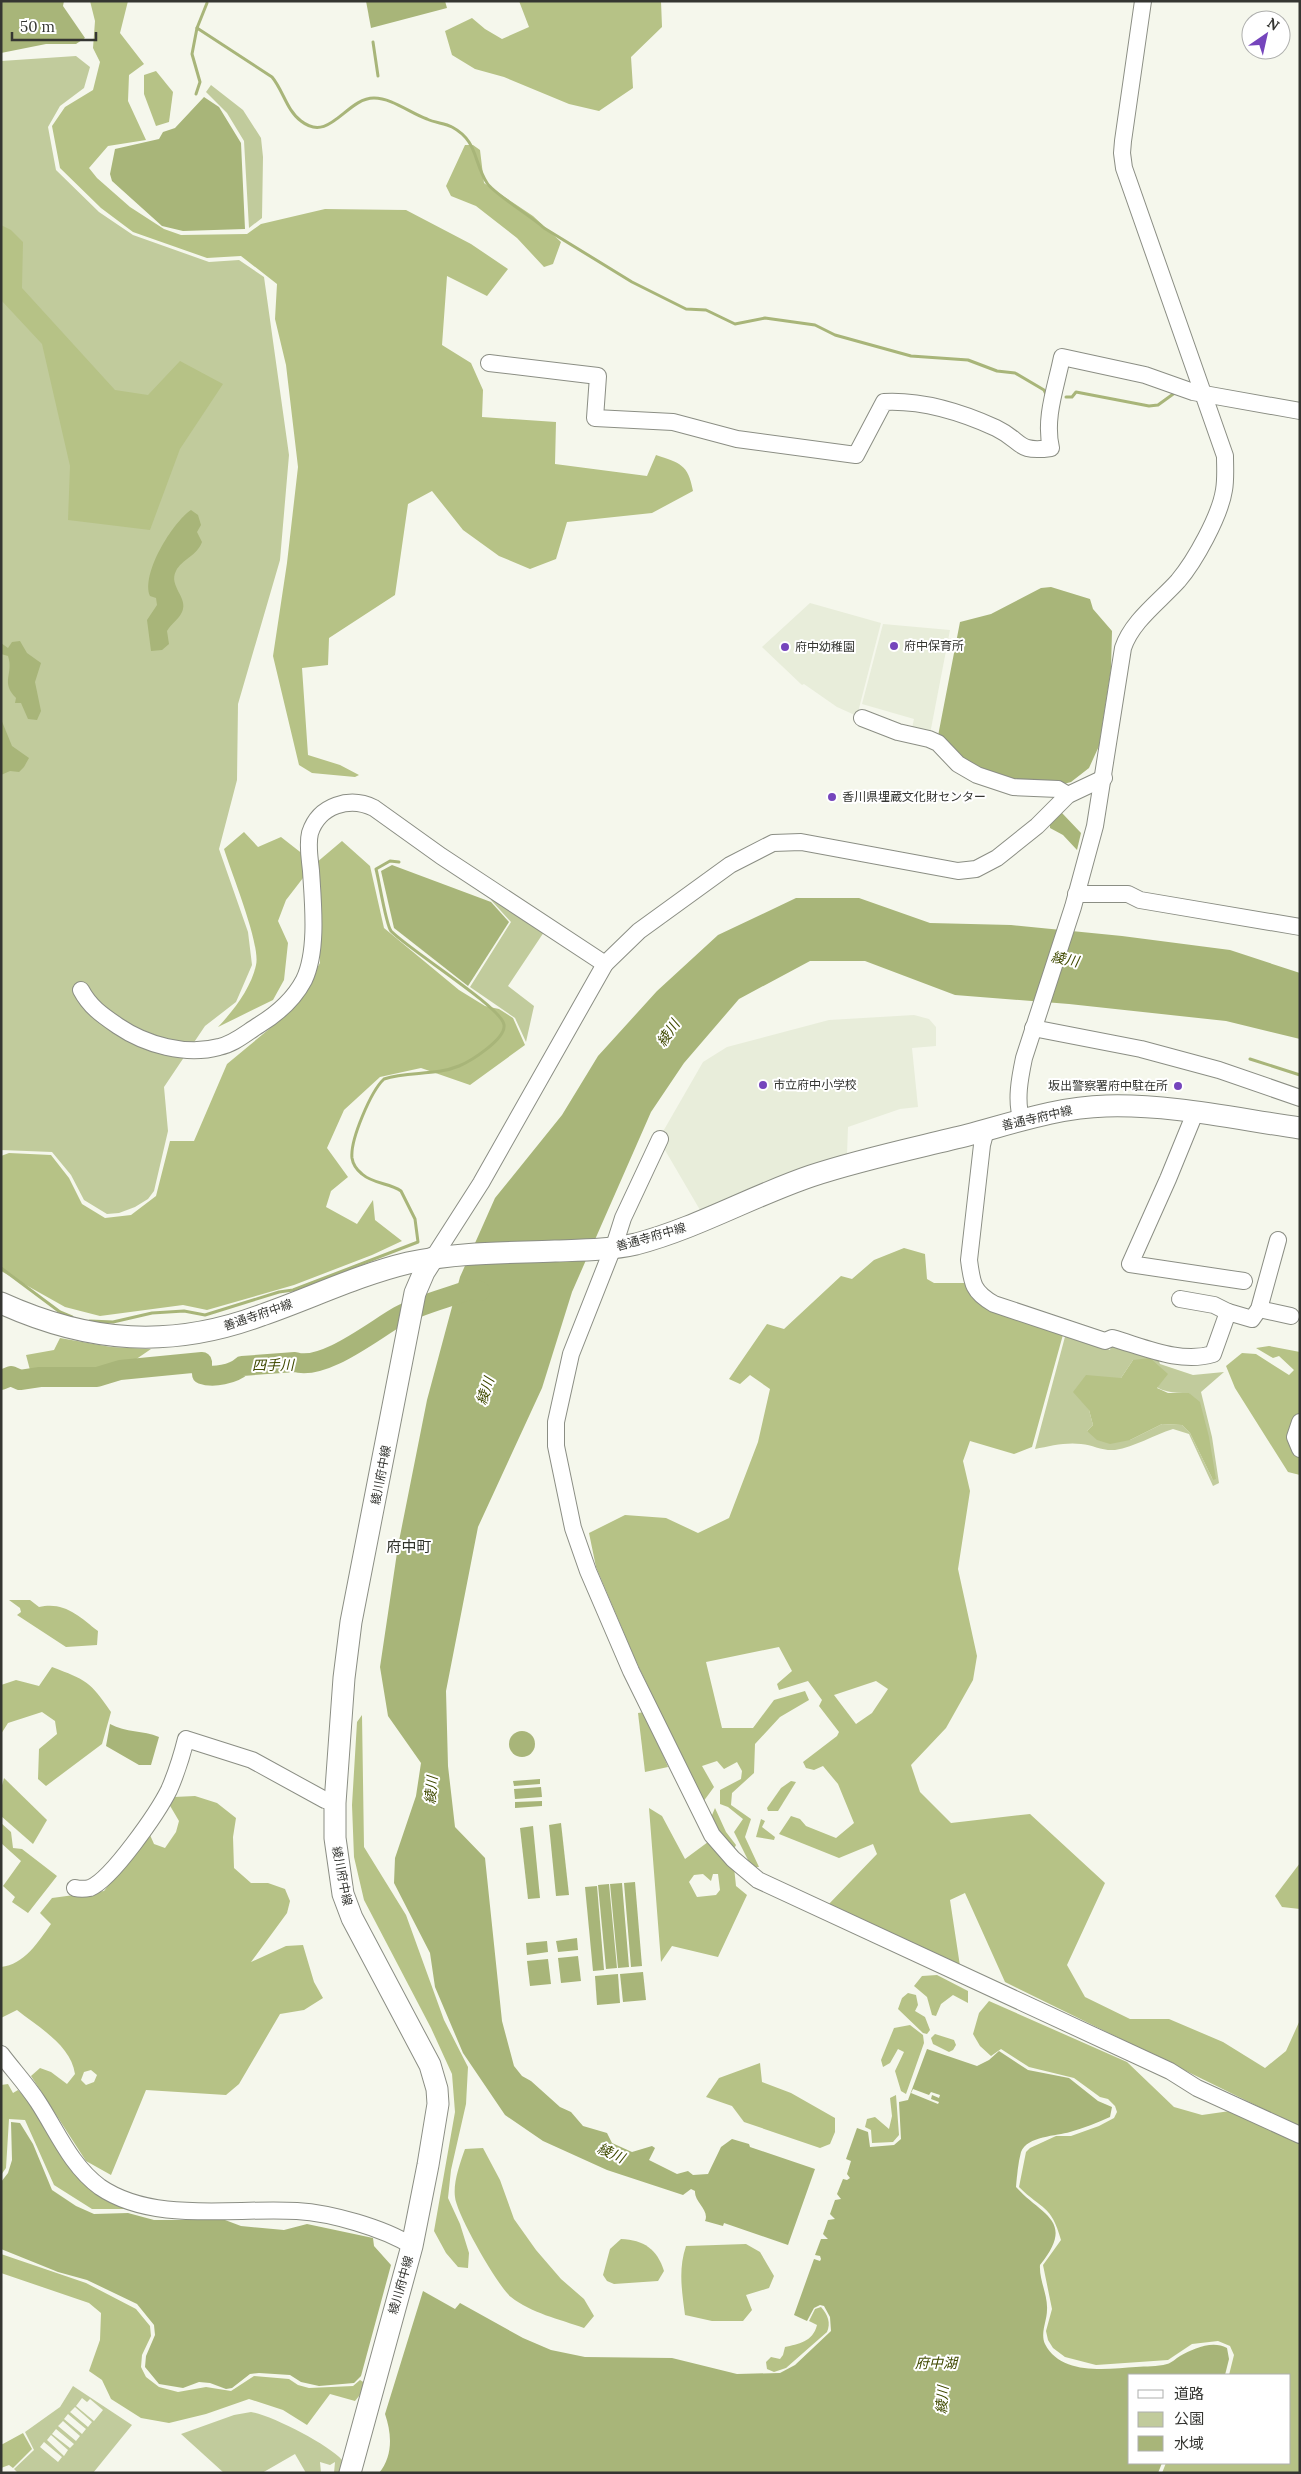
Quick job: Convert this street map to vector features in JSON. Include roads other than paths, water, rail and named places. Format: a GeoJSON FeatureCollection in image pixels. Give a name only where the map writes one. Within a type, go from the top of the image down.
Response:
{"type":"FeatureCollection","features":[{"type":"Feature","properties":{"kind":"main road","name":"善通寺府中線"},"geometry":{"type":"LineString","coordinates":[[1,1303],[59,1325],[98,1335],[138,1338],[176,1336],[233,1325],[371,1273],[433,1258],[459,1254],[606,1249],[684,1229],[775,1189],[814,1175],[1042,1115],[1102,1106],[1128,1106],[1195,1113],[1300,1128]]}},
{"type":"Feature","properties":{"kind":"main road","name":"綾川府中線"},"geometry":{"type":"LineString","coordinates":[[350,2473],[412,2246],[434,2128],[437,2089],[430,2065],[423,2050],[352,1918],[343,1894],[336,1860],[335,1803],[344,1678],[351,1622],[413,1304],[424,1272],[433,1258]]}},
{"type":"Feature","properties":{"kind":"street"},"geometry":{"type":"LineString","coordinates":[[1022,1120],[1020,1114],[1020,1078],[1095,826],[1125,642],[1128,635],[1159,599],[1179,580],[1196,554],[1220,507],[1224,490],[1225,456],[1124,168],[1122,153],[1143,1]]}},
{"type":"Feature","properties":{"kind":"street"},"geometry":{"type":"LineString","coordinates":[[489,363],[598,376],[595,418],[673,422],[736,439],[856,455],[884,402],[896,401],[946,408],[998,429],[1021,447],[1033,450],[1052,448],[1048,433],[1048,418],[1062,358],[1145,375],[1193,392],[1300,411]]}},
{"type":"Feature","properties":{"kind":"street"},"geometry":{"type":"LineString","coordinates":[[862,718],[898,732],[938,743],[958,764],[977,775],[1013,787],[1058,789],[1068,795]]}},
{"type":"Feature","properties":{"kind":"street"},"geometry":{"type":"LineString","coordinates":[[433,1258],[481,1183],[605,964],[639,931],[730,865],[773,843],[800,842],[958,871],[976,869],[997,858],[1037,826],[1068,795],[1104,778]]}},
{"type":"Feature","properties":{"kind":"street"},"geometry":{"type":"LineString","coordinates":[[81,990],[87,1001],[96,1011],[132,1036],[158,1045],[182,1049],[200,1051],[220,1047],[232,1042],[268,1020],[288,1003],[304,981],[310,965],[313,931],[310,834],[323,813],[336,805],[351,801],[364,803],[374,808],[605,964]]}},
{"type":"Feature","properties":{"kind":"street"},"geometry":{"type":"LineString","coordinates":[[1074,900],[1128,894],[1140,900],[1300,927]]}},
{"type":"Feature","properties":{"kind":"street"},"geometry":{"type":"LineString","coordinates":[[1034,1026],[1141,1049],[1219,1070],[1300,1098]]}},
{"type":"Feature","properties":{"kind":"street"},"geometry":{"type":"LineString","coordinates":[[1195,1113],[1130,1264],[1244,1281]]}},
{"type":"Feature","properties":{"kind":"street"},"geometry":{"type":"LineString","coordinates":[[986,1130],[982,1145],[969,1260],[971,1278],[979,1296],[994,1304],[1105,1341],[1112,1338],[1171,1355],[1199,1358],[1213,1354],[1228,1312]]}},
{"type":"Feature","properties":{"kind":"street"},"geometry":{"type":"LineString","coordinates":[[660,1139],[623,1218],[606,1249],[571,1354],[556,1422],[556,1446],[573,1528],[588,1571],[631,1671],[712,1835],[733,1858],[758,1880],[1170,2071],[1197,2088],[1300,2135]]}},
{"type":"Feature","properties":{"kind":"street"},"geometry":{"type":"LineString","coordinates":[[1180,1299],[1214,1305],[1228,1312],[1252,1319],[1259,1309],[1278,1240]]}},
{"type":"Feature","properties":{"kind":"street"},"geometry":{"type":"LineString","coordinates":[[1259,1309],[1291,1316]]}},
{"type":"Feature","properties":{"kind":"street"},"geometry":{"type":"LineString","coordinates":[[1300,1422],[1295,1436],[1300,1449]]}},
{"type":"Feature","properties":{"kind":"street"},"geometry":{"type":"LineString","coordinates":[[75,1888],[90,1888],[106,1875],[125,1855],[158,1810],[170,1787],[186,1739],[252,1760],[325,1800],[335,1803]]}},
{"type":"Feature","properties":{"kind":"street"},"geometry":{"type":"LineString","coordinates":[[1,2054],[38,2102],[81,2170],[100,2186],[121,2199],[146,2206],[168,2209],[299,2211],[366,2225],[397,2236],[412,2246]]}},
{"type":"Feature","properties":{"kind":"water"},"geometry":{"type":"Polygon","coordinates":[[[1,1],[64,1],[63,6],[85,38],[76,44],[46,44],[1,53],[1,1]]]}},
{"type":"Feature","properties":{"kind":"water"},"geometry":{"type":"Polygon","coordinates":[[[366,1],[445,1],[447,8],[371,28],[366,1]]]}},
{"type":"Feature","properties":{"kind":"water"},"geometry":{"type":"Polygon","coordinates":[[[204,97],[219,107],[241,143],[245,229],[183,231],[162,226],[112,181],[110,174],[115,149],[159,139],[163,132],[175,128],[204,97]]]}},
{"type":"Feature","properties":{"kind":"water"},"geometry":{"type":"Polygon","coordinates":[[[191,510],[198,515],[201,525],[197,532],[202,542],[197,551],[182,563],[174,576],[183,607],[181,615],[167,631],[169,644],[162,650],[151,651],[147,620],[157,605],[156,598],[150,596],[148,587],[150,575],[167,537],[191,510]]]}},
{"type":"Feature","properties":{"kind":"water"},"geometry":{"type":"Polygon","coordinates":[[[1051,587],[1090,599],[1093,609],[1112,631],[1111,669],[1099,746],[1089,768],[1071,782],[1060,785],[1017,783],[977,770],[938,736],[960,622],[991,614],[1041,588],[1051,587]]]}},
{"type":"Feature","properties":{"kind":"water"},"geometry":{"type":"Polygon","coordinates":[[[20,641],[27,653],[41,663],[35,682],[41,711],[37,720],[28,719],[21,703],[15,703],[16,698],[11,692],[8,682],[10,668],[8,656],[1,654],[1,643],[8,648],[12,642],[20,641]]]}},
{"type":"Feature","properties":{"kind":"water"},"geometry":{"type":"Polygon","coordinates":[[[1,719],[12,746],[29,758],[19,772],[10,771],[1,775],[1,719]]]}},
{"type":"Feature","properties":{"kind":"water"},"geometry":{"type":"Polygon","coordinates":[[[1062,813],[1081,833],[1077,850],[1063,835],[1050,828],[1050,823],[1062,813]]]}},
{"type":"Feature","properties":{"kind":"water"},"geometry":{"type":"Polygon","coordinates":[[[392,865],[491,902],[509,922],[468,986],[394,928],[381,871],[392,865]]]}},
{"type":"Feature","properties":{"kind":"water","name":"綾川"},"geometry":{"type":"Polygon","coordinates":[[[796,898],[859,898],[930,923],[1011,925],[1122,936],[1230,950],[1300,973],[1300,1039],[1226,1021],[1069,1004],[955,995],[865,961],[810,961],[739,999],[684,1063],[651,1112],[572,1292],[542,1388],[478,1527],[446,1691],[448,1766],[455,1827],[485,1858],[502,2021],[514,2066],[522,2076],[531,2081],[560,2107],[571,2112],[583,2126],[607,2133],[612,2143],[632,2152],[652,2146],[655,2148],[649,2160],[677,2174],[688,2171],[693,2175],[708,2174],[721,2147],[732,2139],[815,2169],[788,2245],[724,2223],[723,2226],[705,2221],[704,2210],[695,2195],[695,2191],[691,2189],[683,2195],[607,2170],[543,2141],[505,2115],[463,2053],[435,1987],[430,1953],[394,1883],[395,1858],[416,1796],[421,1763],[388,1716],[380,1667],[398,1546],[427,1400],[460,1277],[495,1198],[562,1115],[598,1056],[657,991],[718,935],[796,898]]]}},
{"type":"Feature","properties":{"kind":"water"},"geometry":{"type":"Polygon","coordinates":[[[110,1724],[122,1729],[159,1737],[151,1765],[139,1765],[106,1746],[110,1724]]]}},
{"type":"Feature","properties":{"kind":"water"},"geometry":{"type":"Polygon","coordinates":[[[522,1731],[531,1735],[535,1744],[531,1753],[522,1757],[513,1753],[509,1744],[513,1735],[522,1731]]]}},
{"type":"Feature","properties":{"kind":"water"},"geometry":{"type":"Polygon","coordinates":[[[540,1779],[540,1784],[514,1786],[513,1781],[540,1779]]]}},
{"type":"Feature","properties":{"kind":"water"},"geometry":{"type":"Polygon","coordinates":[[[541,1787],[542,1797],[515,1799],[514,1789],[541,1787]]]}},
{"type":"Feature","properties":{"kind":"water"},"geometry":{"type":"Polygon","coordinates":[[[542,1801],[542,1806],[515,1808],[515,1802],[542,1801]]]}},
{"type":"Feature","properties":{"kind":"water"},"geometry":{"type":"Polygon","coordinates":[[[561,1823],[569,1895],[556,1896],[549,1825],[561,1823]]]}},
{"type":"Feature","properties":{"kind":"water"},"geometry":{"type":"Polygon","coordinates":[[[533,1826],[540,1898],[528,1899],[520,1828],[533,1826]]]}},
{"type":"Feature","properties":{"kind":"water"},"geometry":{"type":"Polygon","coordinates":[[[635,1882],[642,1966],[631,1967],[624,1883],[635,1882]]]}},
{"type":"Feature","properties":{"kind":"water"},"geometry":{"type":"Polygon","coordinates":[[[622,1883],[629,1967],[618,1968],[610,1884],[622,1883]]]}},
{"type":"Feature","properties":{"kind":"water"},"geometry":{"type":"Polygon","coordinates":[[[609,1884],[617,1968],[606,1969],[598,1885],[609,1884]]]}},
{"type":"Feature","properties":{"kind":"water"},"geometry":{"type":"Polygon","coordinates":[[[597,1886],[604,1970],[593,1971],[585,1887],[597,1886]]]}},
{"type":"Feature","properties":{"kind":"water"},"geometry":{"type":"Polygon","coordinates":[[[577,1938],[578,1950],[558,1952],[556,1941],[577,1938]]]}},
{"type":"Feature","properties":{"kind":"water"},"geometry":{"type":"Polygon","coordinates":[[[547,1941],[548,1952],[527,1955],[526,1943],[547,1941]]]}},
{"type":"Feature","properties":{"kind":"water"},"geometry":{"type":"Polygon","coordinates":[[[578,1956],[581,1981],[561,1983],[558,1958],[578,1956]]]}},
{"type":"Feature","properties":{"kind":"water"},"geometry":{"type":"Polygon","coordinates":[[[548,1959],[551,1984],[530,1986],[527,1961],[548,1959]]]}},
{"type":"Feature","properties":{"kind":"water"},"geometry":{"type":"Polygon","coordinates":[[[643,1972],[646,2000],[623,2002],[620,1974],[643,1972]]]}},
{"type":"Feature","properties":{"kind":"water"},"geometry":{"type":"Polygon","coordinates":[[[618,1974],[620,2003],[597,2005],[595,1976],[618,1974]]]}},
{"type":"Feature","properties":{"kind":"water","name":"府中湖"},"geometry":{"type":"Polygon","coordinates":[[[927,2049],[977,2066],[989,2060],[999,2051],[1028,2070],[1069,2078],[1098,2101],[1112,2107],[1110,2117],[1075,2130],[1036,2140],[1024,2147],[1020,2156],[1016,2187],[1045,2213],[1055,2228],[1055,2238],[1040,2265],[1047,2304],[1043,2331],[1044,2340],[1052,2354],[1073,2366],[1112,2369],[1171,2363],[1178,2357],[1203,2346],[1215,2345],[1227,2348],[1229,2359],[1225,2374],[1128,2374],[1128,2464],[1162,2464],[1158,2473],[379,2473],[387,2459],[390,2445],[389,2429],[385,2414],[423,2291],[455,2309],[460,2303],[523,2338],[551,2350],[585,2357],[672,2358],[737,2374],[780,2373],[795,2365],[831,2331],[830,2317],[824,2306],[820,2305],[814,2308],[807,2321],[794,2315],[814,2259],[820,2261],[821,2259],[820,2256],[815,2255],[821,2239],[828,2239],[823,2234],[828,2220],[835,2219],[830,2214],[835,2200],[841,2199],[837,2194],[843,2179],[847,2180],[850,2178],[847,2174],[851,2161],[846,2159],[857,2128],[868,2132],[870,2147],[894,2145],[901,2139],[899,2102],[908,2100],[927,2049]]]}},
{"type":"Feature","properties":{"kind":"water"},"geometry":{"type":"Polygon","coordinates":[[[11,2122],[20,2123],[33,2144],[52,2190],[76,2206],[94,2214],[128,2213],[154,2220],[225,2220],[241,2226],[284,2230],[307,2224],[373,2238],[374,2246],[391,2265],[361,2376],[354,2383],[319,2386],[301,2382],[290,2375],[259,2373],[250,2374],[232,2388],[226,2389],[210,2383],[199,2382],[183,2388],[159,2384],[145,2367],[146,2356],[155,2335],[154,2325],[137,2304],[87,2280],[58,2272],[1,2249],[1,2182],[8,2173],[12,2160],[11,2122]]]}},
{"type":"Feature","properties":{"kind":"waterway"},"geometry":{"type":"LineString","coordinates":[[207,3],[197,28],[272,77],[292,112],[301,121],[311,127],[321,127],[329,124],[364,100],[374,98],[387,100],[430,120],[452,127],[471,145],[487,183],[497,193],[544,228],[632,282],[686,309],[706,310],[735,324],[765,318],[815,325],[835,335],[911,356],[968,360],[997,371],[1015,373],[1044,390],[1047,396]]}},
{"type":"Feature","properties":{"kind":"waterway"},"geometry":{"type":"LineString","coordinates":[[196,94],[200,82],[192,54],[197,28]]}},
{"type":"Feature","properties":{"kind":"waterway"},"geometry":{"type":"LineString","coordinates":[[373,42],[378,76]]}},
{"type":"Feature","properties":{"kind":"waterway"},"geometry":{"type":"LineString","coordinates":[[1066,397],[1072,397],[1076,392],[1149,406],[1158,405],[1176,392]]}},
{"type":"Feature","properties":{"kind":"waterway"},"geometry":{"type":"LineString","coordinates":[[90,1321],[113,1322],[152,1313],[184,1311],[205,1315],[279,1292],[293,1290],[418,1242],[415,1219],[401,1191],[366,1177],[358,1171],[353,1163],[352,1150],[362,1116],[373,1094],[384,1079],[441,1071],[459,1066],[479,1055],[494,1043],[500,1037],[504,1025],[500,1017],[473,993],[391,931],[376,869],[390,861],[399,862]]}},
{"type":"Feature","properties":{"kind":"waterway"},"geometry":{"type":"LineString","coordinates":[[1250,1059],[1300,1075]]}},
{"type":"Feature","properties":{"kind":"waterway"},"geometry":{"type":"LineString","coordinates":[[1,1268],[60,1312],[72,1317]]}},
{"type":"Feature","properties":{"kind":"waterway","name":"四手川"},"geometry":{"type":"LineString","coordinates":[[1,1380],[11,1376],[20,1380],[40,1377],[97,1377],[120,1370],[202,1362],[202,1374],[217,1375],[229,1373],[242,1366],[320,1361],[348,1348],[399,1316],[416,1308],[471,1289],[480,1291]]}},
{"type":"Feature","properties":{"kind":"place","name":"府中保育所"},"geometry":{"type":"Point","coordinates":[894,646]}},
{"type":"Feature","properties":{"kind":"place","name":"府中幼稚園"},"geometry":{"type":"Point","coordinates":[785,647]}},
{"type":"Feature","properties":{"kind":"place","name":"香川県埋蔵文化財センター"},"geometry":{"type":"Point","coordinates":[832,797]}},
{"type":"Feature","properties":{"kind":"place","name":"市立府中小学校"},"geometry":{"type":"Point","coordinates":[763,1085]}},
{"type":"Feature","properties":{"kind":"place","name":"坂出警察署府中駐在所"},"geometry":{"type":"Point","coordinates":[1178,1086]}},
{"type":"Feature","properties":{"kind":"district","name":"府中町"},"geometry":{"type":"Point","coordinates":[409,1547]}}]}
